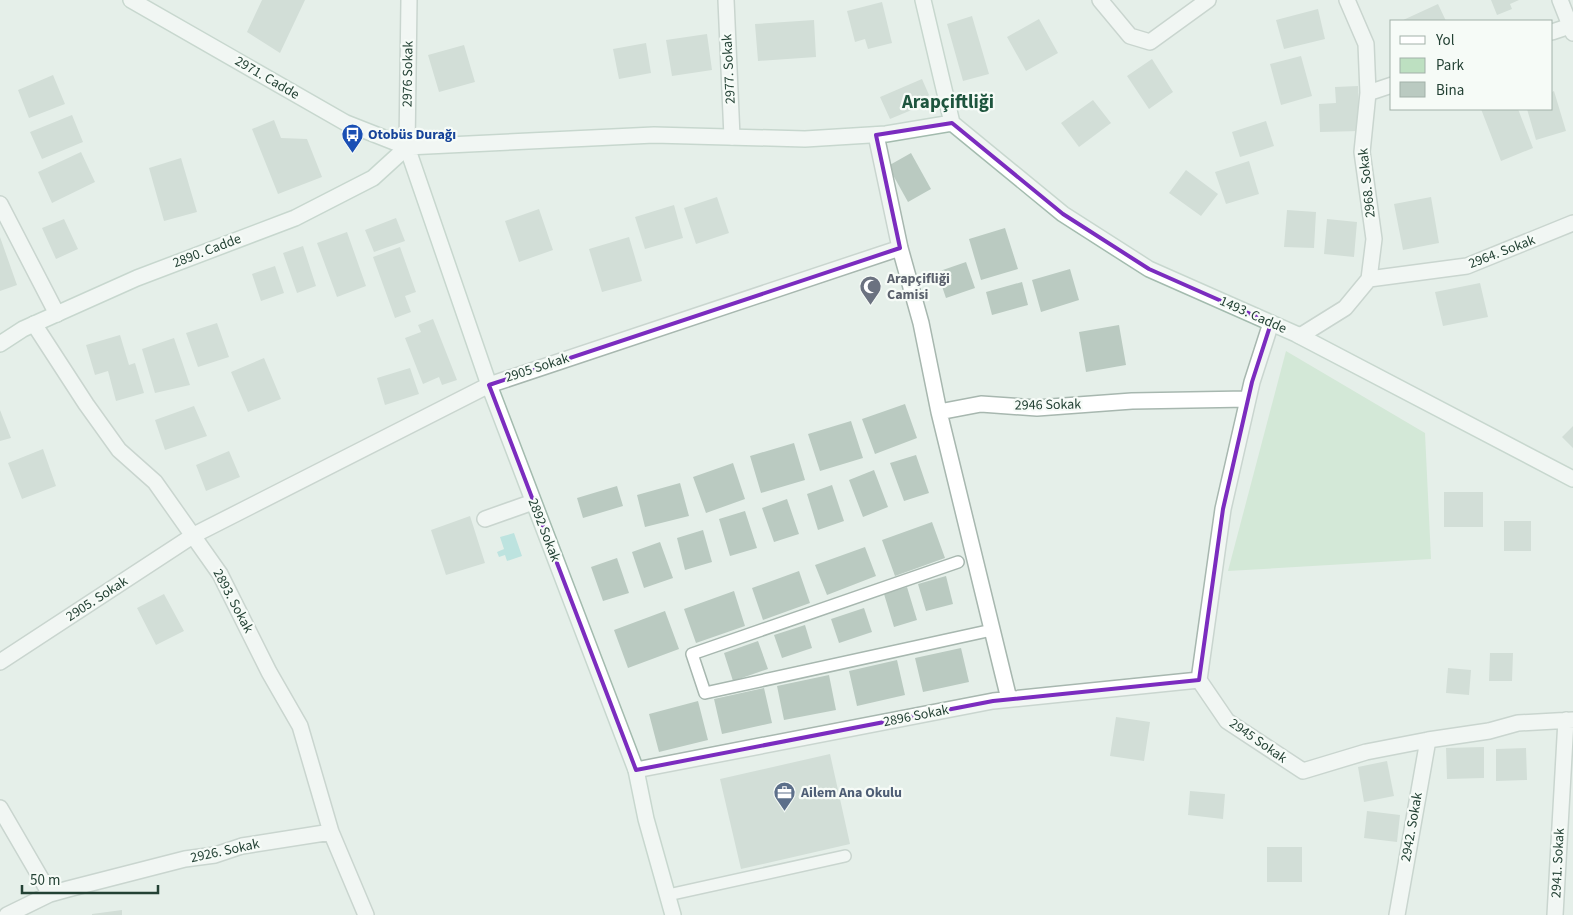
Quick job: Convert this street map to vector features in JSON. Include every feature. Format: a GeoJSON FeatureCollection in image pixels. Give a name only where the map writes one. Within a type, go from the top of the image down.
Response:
{"type":"FeatureCollection","features":[{"type":"Feature","properties":{"kind":"street","name":"2971. Cadde"},"geometry":{"type":"LineString","coordinates":[[131,0],[346,123],[407,147]]}},
{"type":"Feature","properties":{"kind":"street","name":"2976 Sokak"},"geometry":{"type":"LineString","coordinates":[[407,147],[409,0]]}},
{"type":"Feature","properties":{"kind":"street","name":"2977. Sokak"},"geometry":{"type":"LineString","coordinates":[[726,0],[732,137]]}},
{"type":"Feature","properties":{"kind":"street"},"geometry":{"type":"LineString","coordinates":[[407,147],[654,135],[805,139],[876,135],[952,123],[923,0]]}},
{"type":"Feature","properties":{"kind":"street"},"geometry":{"type":"LineString","coordinates":[[1100,0],[1130,36],[1150,42],[1208,0]]}},
{"type":"Feature","properties":{"kind":"street","name":"2968. Sokak"},"geometry":{"type":"LineString","coordinates":[[1346,0],[1366,44],[1368,93],[1362,152],[1374,239],[1369,279]]}},
{"type":"Feature","properties":{"kind":"street"},"geometry":{"type":"LineString","coordinates":[[1553,32],[1572,29],[1560,0]]}},
{"type":"Feature","properties":{"kind":"street"},"geometry":{"type":"LineString","coordinates":[[1368,93],[1390,86]]}},
{"type":"Feature","properties":{"kind":"street","name":"1493. Cadde"},"geometry":{"type":"LineString","coordinates":[[952,123],[1063,214],[1149,269],[1300,336],[1573,479]]}},
{"type":"Feature","properties":{"kind":"street"},"geometry":{"type":"LineString","coordinates":[[876,135],[900,248],[921,323],[939,412],[1009,700]]}},
{"type":"Feature","properties":{"kind":"street","name":"2890. Cadde"},"geometry":{"type":"LineString","coordinates":[[0,344],[34,324],[137,278],[295,218],[373,178],[407,147]]}},
{"type":"Feature","properties":{"kind":"street","name":"2892 Sokak"},"geometry":{"type":"LineString","coordinates":[[407,147],[489,385],[636,770],[646,818],[673,915]]}},
{"type":"Feature","properties":{"kind":"street"},"geometry":{"type":"LineString","coordinates":[[0,204],[56,314]]}},
{"type":"Feature","properties":{"kind":"street","name":"2964. Sokak"},"geometry":{"type":"LineString","coordinates":[[1369,279],[1467,266],[1573,224]]}},
{"type":"Feature","properties":{"kind":"street","name":"2905 Sokak"},"geometry":{"type":"LineString","coordinates":[[194,535],[489,385],[900,248]]}},
{"type":"Feature","properties":{"kind":"street"},"geometry":{"type":"LineString","coordinates":[[1300,336],[1345,308],[1369,279]]}},
{"type":"Feature","properties":{"kind":"street"},"geometry":{"type":"LineString","coordinates":[[1199,680],[1223,509],[1248,399],[1272,323]]}},
{"type":"Feature","properties":{"kind":"street","name":"2893. Sokak"},"geometry":{"type":"LineString","coordinates":[[34,324],[86,404],[120,450],[155,482],[220,574],[269,672],[300,726],[331,832],[366,915]]}},
{"type":"Feature","properties":{"kind":"street","name":"2946 Sokak"},"geometry":{"type":"LineString","coordinates":[[939,412],[981,404],[1037,408],[1132,401],[1248,399]]}},
{"type":"Feature","properties":{"kind":"street"},"geometry":{"type":"LineString","coordinates":[[485,519],[533,502]]}},
{"type":"Feature","properties":{"kind":"street","name":"2905. Sokak"},"geometry":{"type":"LineString","coordinates":[[0,662],[194,535]]}},
{"type":"Feature","properties":{"kind":"street","name":"2896 Sokak"},"geometry":{"type":"LineString","coordinates":[[636,770],[1009,700],[1199,680]]}},
{"type":"Feature","properties":{"kind":"street","name":"2945 Sokak"},"geometry":{"type":"LineString","coordinates":[[1199,680],[1227,720],[1303,771],[1366,752],[1428,740],[1489,731],[1518,723],[1569,720]]}},
{"type":"Feature","properties":{"kind":"street","name":"2941. Sokak"},"geometry":{"type":"LineString","coordinates":[[1555,915],[1569,720]]}},
{"type":"Feature","properties":{"kind":"street","name":"2942. Sokak"},"geometry":{"type":"LineString","coordinates":[[1396,915],[1428,740]]}},
{"type":"Feature","properties":{"kind":"street"},"geometry":{"type":"LineString","coordinates":[[0,808],[50,894]]}},
{"type":"Feature","properties":{"kind":"street","name":"2926. Sokak"},"geometry":{"type":"LineString","coordinates":[[7,915],[50,894],[242,846],[331,832]]}},
{"type":"Feature","properties":{"kind":"lane"},"geometry":{"type":"LineString","coordinates":[[958,562],[692,654],[705,693],[992,630]]}},
{"type":"Feature","properties":{"kind":"lane"},"geometry":{"type":"LineString","coordinates":[[668,895],[845,856]]}},
{"type":"Feature","properties":{"kind":"highlighted area"},"geometry":{"type":"Polygon","coordinates":[[[952,123],[1063,214],[1149,269],[1271,323],[1252,382],[1223,509],[1199,680],[993,701],[636,770],[489,385],[900,248],[876,135],[952,123]]]}},
{"type":"Feature","properties":{"kind":"green space"},"geometry":{"type":"Polygon","coordinates":[[[1286,351],[1425,433],[1431,559],[1228,571],[1286,351]]]}},
{"type":"Feature","properties":{"kind":"water"},"geometry":{"type":"Polygon","coordinates":[[[514,533],[522,556],[507,561],[505,555],[499,557],[497,552],[504,549],[500,537],[514,533]]]}},
{"type":"Feature","properties":{"kind":"building"},"geometry":{"type":"Polygon","coordinates":[[[262,0],[305,0],[280,53],[247,32],[262,0]]]}},
{"type":"Feature","properties":{"kind":"building"},"geometry":{"type":"Polygon","coordinates":[[[1491,0],[1519,0],[1510,4],[1512,9],[1497,15],[1491,0]]]}},
{"type":"Feature","properties":{"kind":"building"},"geometry":{"type":"Polygon","coordinates":[[[882,2],[892,43],[868,49],[865,39],[855,42],[847,11],[882,2]]]}},
{"type":"Feature","properties":{"kind":"building"},"geometry":{"type":"Polygon","coordinates":[[[1438,4],[1446,20],[1403,20],[1438,4]]]}},
{"type":"Feature","properties":{"kind":"building"},"geometry":{"type":"Polygon","coordinates":[[[1318,9],[1325,39],[1284,49],[1276,20],[1318,9]]]}},
{"type":"Feature","properties":{"kind":"building"},"geometry":{"type":"Polygon","coordinates":[[[972,16],[989,74],[963,81],[947,24],[972,16]]]}},
{"type":"Feature","properties":{"kind":"building"},"geometry":{"type":"Polygon","coordinates":[[[1039,19],[1058,53],[1026,71],[1007,37],[1039,19]]]}},
{"type":"Feature","properties":{"kind":"building"},"geometry":{"type":"Polygon","coordinates":[[[814,20],[816,57],[758,61],[755,24],[814,20]]]}},
{"type":"Feature","properties":{"kind":"building"},"geometry":{"type":"Polygon","coordinates":[[[707,34],[712,70],[672,76],[666,40],[707,34]]]}},
{"type":"Feature","properties":{"kind":"building"},"geometry":{"type":"Polygon","coordinates":[[[646,43],[651,73],[619,79],[613,49],[646,43]]]}},
{"type":"Feature","properties":{"kind":"building"},"geometry":{"type":"Polygon","coordinates":[[[464,45],[475,82],[439,92],[428,55],[464,45]]]}},
{"type":"Feature","properties":{"kind":"building"},"geometry":{"type":"Polygon","coordinates":[[[1301,56],[1312,96],[1281,105],[1270,64],[1301,56]]]}},
{"type":"Feature","properties":{"kind":"building"},"geometry":{"type":"Polygon","coordinates":[[[1152,59],[1173,92],[1149,109],[1127,76],[1152,59]]]}},
{"type":"Feature","properties":{"kind":"building"},"geometry":{"type":"Polygon","coordinates":[[[53,75],[65,104],[29,118],[18,90],[53,75]]]}},
{"type":"Feature","properties":{"kind":"building"},"geometry":{"type":"Polygon","coordinates":[[[922,79],[929,95],[914,109],[890,119],[880,97],[922,79]]]}},
{"type":"Feature","properties":{"kind":"building"},"geometry":{"type":"Polygon","coordinates":[[[1358,86],[1360,131],[1320,132],[1319,104],[1336,103],[1335,87],[1358,86]]]}},
{"type":"Feature","properties":{"kind":"building"},"geometry":{"type":"Polygon","coordinates":[[[1553,92],[1566,131],[1536,140],[1527,110],[1553,110],[1553,92]]]}},
{"type":"Feature","properties":{"kind":"building"},"geometry":{"type":"Polygon","coordinates":[[[1093,100],[1111,123],[1079,147],[1061,123],[1093,100]]]}},
{"type":"Feature","properties":{"kind":"building"},"geometry":{"type":"Polygon","coordinates":[[[1481,110],[1518,110],[1533,148],[1501,161],[1481,110]]]}},
{"type":"Feature","properties":{"kind":"building"},"geometry":{"type":"Polygon","coordinates":[[[72,115],[83,142],[42,159],[30,132],[72,115]]]}},
{"type":"Feature","properties":{"kind":"building"},"geometry":{"type":"Polygon","coordinates":[[[274,120],[281,138],[307,139],[322,177],[278,194],[252,129],[274,120]]]}},
{"type":"Feature","properties":{"kind":"building"},"geometry":{"type":"Polygon","coordinates":[[[1266,121],[1274,146],[1240,157],[1232,132],[1266,121]]]}},
{"type":"Feature","properties":{"kind":"building"},"geometry":{"type":"Polygon","coordinates":[[[81,152],[95,182],[52,203],[38,172],[81,152]]]}},
{"type":"Feature","properties":{"kind":"building"},"geometry":{"type":"Polygon","coordinates":[[[911,153],[931,189],[908,202],[888,166],[911,153]]]}},
{"type":"Feature","properties":{"kind":"building"},"geometry":{"type":"Polygon","coordinates":[[[181,158],[197,212],[164,221],[149,168],[181,158]]]}},
{"type":"Feature","properties":{"kind":"building"},"geometry":{"type":"Polygon","coordinates":[[[1249,161],[1259,194],[1226,204],[1215,172],[1249,161]]]}},
{"type":"Feature","properties":{"kind":"building"},"geometry":{"type":"Polygon","coordinates":[[[1186,170],[1218,194],[1201,216],[1169,193],[1186,170]]]}},
{"type":"Feature","properties":{"kind":"building"},"geometry":{"type":"Polygon","coordinates":[[[717,197],[729,233],[696,244],[684,208],[717,197]]]}},
{"type":"Feature","properties":{"kind":"building"},"geometry":{"type":"Polygon","coordinates":[[[1431,197],[1439,243],[1403,250],[1394,204],[1431,197]]]}},
{"type":"Feature","properties":{"kind":"building"},"geometry":{"type":"Polygon","coordinates":[[[674,205],[683,238],[645,249],[635,217],[674,205]]]}},
{"type":"Feature","properties":{"kind":"building"},"geometry":{"type":"Polygon","coordinates":[[[539,209],[553,250],[519,262],[505,221],[539,209]]]}},
{"type":"Feature","properties":{"kind":"building"},"geometry":{"type":"Polygon","coordinates":[[[1287,210],[1316,212],[1314,248],[1284,247],[1287,210]]]}},
{"type":"Feature","properties":{"kind":"building"},"geometry":{"type":"Polygon","coordinates":[[[396,218],[405,241],[374,252],[365,230],[396,218]]]}},
{"type":"Feature","properties":{"kind":"building"},"geometry":{"type":"Polygon","coordinates":[[[64,219],[78,249],[56,259],[42,228],[64,219]]]}},
{"type":"Feature","properties":{"kind":"building"},"geometry":{"type":"Polygon","coordinates":[[[1327,219],[1357,222],[1354,257],[1324,254],[1327,219]]]}},
{"type":"Feature","properties":{"kind":"building"},"geometry":{"type":"Polygon","coordinates":[[[1005,228],[1018,269],[981,280],[969,239],[1005,228]]]}},
{"type":"Feature","properties":{"kind":"building"},"geometry":{"type":"Polygon","coordinates":[[[347,232],[366,286],[337,297],[317,243],[347,232]]]}},
{"type":"Feature","properties":{"kind":"building"},"geometry":{"type":"Polygon","coordinates":[[[0,237],[17,285],[0,291],[0,237]]]}},
{"type":"Feature","properties":{"kind":"building"},"geometry":{"type":"Polygon","coordinates":[[[629,237],[642,281],[602,292],[589,249],[629,237]]]}},
{"type":"Feature","properties":{"kind":"building"},"geometry":{"type":"Polygon","coordinates":[[[303,246],[316,286],[297,293],[283,253],[303,246]]]}},
{"type":"Feature","properties":{"kind":"building"},"geometry":{"type":"Polygon","coordinates":[[[400,247],[416,292],[405,296],[411,312],[395,318],[373,257],[400,247]]]}},
{"type":"Feature","properties":{"kind":"building"},"geometry":{"type":"Polygon","coordinates":[[[966,262],[975,288],[946,298],[937,272],[966,262]]]}},
{"type":"Feature","properties":{"kind":"building"},"geometry":{"type":"Polygon","coordinates":[[[275,266],[284,293],[261,301],[252,274],[275,266]]]}},
{"type":"Feature","properties":{"kind":"building"},"geometry":{"type":"Polygon","coordinates":[[[1070,269],[1079,300],[1041,312],[1032,280],[1070,269]]]}},
{"type":"Feature","properties":{"kind":"building"},"geometry":{"type":"Polygon","coordinates":[[[1022,282],[1028,305],[992,315],[986,292],[1022,282]]]}},
{"type":"Feature","properties":{"kind":"building"},"geometry":{"type":"Polygon","coordinates":[[[1480,283],[1488,317],[1443,326],[1435,292],[1480,283]]]}},
{"type":"Feature","properties":{"kind":"building"},"geometry":{"type":"Polygon","coordinates":[[[433,319],[457,380],[442,385],[439,377],[423,384],[405,338],[421,332],[418,325],[433,319]]]}},
{"type":"Feature","properties":{"kind":"building"},"geometry":{"type":"Polygon","coordinates":[[[217,323],[229,357],[198,367],[186,333],[217,323]]]}},
{"type":"Feature","properties":{"kind":"building"},"geometry":{"type":"Polygon","coordinates":[[[1119,325],[1126,365],[1086,372],[1079,332],[1119,325]]]}},
{"type":"Feature","properties":{"kind":"building"},"geometry":{"type":"Polygon","coordinates":[[[120,335],[129,365],[135,363],[144,393],[116,401],[108,371],[95,375],[86,345],[120,335]]]}},
{"type":"Feature","properties":{"kind":"building"},"geometry":{"type":"Polygon","coordinates":[[[174,338],[190,385],[155,393],[142,349],[174,338]]]}},
{"type":"Feature","properties":{"kind":"building"},"geometry":{"type":"Polygon","coordinates":[[[264,358],[281,399],[248,412],[231,372],[264,358]]]}},
{"type":"Feature","properties":{"kind":"building"},"geometry":{"type":"Polygon","coordinates":[[[410,368],[419,394],[385,405],[377,378],[410,368]]]}},
{"type":"Feature","properties":{"kind":"building"},"geometry":{"type":"Polygon","coordinates":[[[905,404],[917,438],[875,454],[862,419],[905,404]]]}},
{"type":"Feature","properties":{"kind":"building"},"geometry":{"type":"Polygon","coordinates":[[[194,406],[207,436],[165,450],[155,420],[194,406]]]}},
{"type":"Feature","properties":{"kind":"building"},"geometry":{"type":"Polygon","coordinates":[[[0,410],[11,438],[0,441],[0,410]]]}},
{"type":"Feature","properties":{"kind":"building"},"geometry":{"type":"Polygon","coordinates":[[[851,421],[863,458],[820,471],[808,434],[851,421]]]}},
{"type":"Feature","properties":{"kind":"building"},"geometry":{"type":"Polygon","coordinates":[[[1573,426],[1573,448],[1562,437],[1573,426]]]}},
{"type":"Feature","properties":{"kind":"building"},"geometry":{"type":"Polygon","coordinates":[[[794,443],[805,480],[761,493],[750,456],[794,443]]]}},
{"type":"Feature","properties":{"kind":"building"},"geometry":{"type":"Polygon","coordinates":[[[43,449],[56,486],[22,499],[8,463],[43,449]]]}},
{"type":"Feature","properties":{"kind":"building"},"geometry":{"type":"Polygon","coordinates":[[[229,451],[240,477],[206,491],[196,465],[229,451]]]}},
{"type":"Feature","properties":{"kind":"building"},"geometry":{"type":"Polygon","coordinates":[[[916,455],[929,493],[904,501],[890,463],[916,455]]]}},
{"type":"Feature","properties":{"kind":"building"},"geometry":{"type":"Polygon","coordinates":[[[733,463],[745,499],[706,513],[693,477],[733,463]]]}},
{"type":"Feature","properties":{"kind":"building"},"geometry":{"type":"Polygon","coordinates":[[[874,470],[888,507],[863,517],[849,480],[874,470]]]}},
{"type":"Feature","properties":{"kind":"building"},"geometry":{"type":"Polygon","coordinates":[[[680,483],[689,516],[645,527],[637,495],[680,483]]]}},
{"type":"Feature","properties":{"kind":"building"},"geometry":{"type":"Polygon","coordinates":[[[832,485],[844,521],[818,530],[807,494],[832,485]]]}},
{"type":"Feature","properties":{"kind":"building"},"geometry":{"type":"Polygon","coordinates":[[[617,486],[623,506],[583,518],[577,498],[617,486]]]}},
{"type":"Feature","properties":{"kind":"building"},"geometry":{"type":"Polygon","coordinates":[[[1444,492],[1483,492],[1483,527],[1444,527],[1444,492]]]}},
{"type":"Feature","properties":{"kind":"building"},"geometry":{"type":"Polygon","coordinates":[[[787,499],[799,534],[774,542],[762,508],[787,499]]]}},
{"type":"Feature","properties":{"kind":"building"},"geometry":{"type":"Polygon","coordinates":[[[745,511],[757,548],[730,556],[719,519],[745,511]]]}},
{"type":"Feature","properties":{"kind":"building"},"geometry":{"type":"Polygon","coordinates":[[[470,516],[485,563],[446,575],[431,530],[470,516]]]}},
{"type":"Feature","properties":{"kind":"building"},"geometry":{"type":"Polygon","coordinates":[[[1504,521],[1531,521],[1531,551],[1504,551],[1504,521]]]}},
{"type":"Feature","properties":{"kind":"building"},"geometry":{"type":"Polygon","coordinates":[[[932,522],[945,558],[895,576],[882,540],[932,522]]]}},
{"type":"Feature","properties":{"kind":"building"},"geometry":{"type":"Polygon","coordinates":[[[703,530],[712,562],[685,570],[677,538],[703,530]]]}},
{"type":"Feature","properties":{"kind":"building"},"geometry":{"type":"Polygon","coordinates":[[[660,542],[673,578],[644,588],[632,552],[660,542]]]}},
{"type":"Feature","properties":{"kind":"building"},"geometry":{"type":"Polygon","coordinates":[[[865,547],[876,576],[827,595],[815,565],[865,547]]]}},
{"type":"Feature","properties":{"kind":"building"},"geometry":{"type":"Polygon","coordinates":[[[617,558],[629,593],[603,601],[591,567],[617,558]]]}},
{"type":"Feature","properties":{"kind":"building"},"geometry":{"type":"Polygon","coordinates":[[[799,571],[810,603],[763,620],[752,588],[799,571]]]}},
{"type":"Feature","properties":{"kind":"building"},"geometry":{"type":"Polygon","coordinates":[[[946,576],[953,604],[926,611],[918,584],[946,576]]]}},
{"type":"Feature","properties":{"kind":"building"},"geometry":{"type":"Polygon","coordinates":[[[907,587],[917,620],[894,627],[884,594],[907,587]]]}},
{"type":"Feature","properties":{"kind":"building"},"geometry":{"type":"Polygon","coordinates":[[[734,591],[745,626],[696,643],[684,609],[734,591]]]}},
{"type":"Feature","properties":{"kind":"building"},"geometry":{"type":"Polygon","coordinates":[[[164,594],[184,631],[156,645],[137,608],[164,594]]]}},
{"type":"Feature","properties":{"kind":"building"},"geometry":{"type":"Polygon","coordinates":[[[864,608],[872,632],[839,643],[831,619],[864,608]]]}},
{"type":"Feature","properties":{"kind":"building"},"geometry":{"type":"Polygon","coordinates":[[[665,611],[679,649],[628,668],[614,630],[665,611]]]}},
{"type":"Feature","properties":{"kind":"building"},"geometry":{"type":"Polygon","coordinates":[[[805,625],[812,648],[782,658],[774,635],[805,625]]]}},
{"type":"Feature","properties":{"kind":"building"},"geometry":{"type":"Polygon","coordinates":[[[758,641],[768,669],[733,681],[724,653],[758,641]]]}},
{"type":"Feature","properties":{"kind":"building"},"geometry":{"type":"Polygon","coordinates":[[[961,648],[969,682],[923,692],[915,658],[961,648]]]}},
{"type":"Feature","properties":{"kind":"building"},"geometry":{"type":"Polygon","coordinates":[[[1490,653],[1513,653],[1512,681],[1489,681],[1490,653]]]}},
{"type":"Feature","properties":{"kind":"building"},"geometry":{"type":"Polygon","coordinates":[[[897,660],[905,695],[857,706],[849,671],[897,660]]]}},
{"type":"Feature","properties":{"kind":"building"},"geometry":{"type":"Polygon","coordinates":[[[1448,668],[1471,670],[1469,695],[1446,693],[1448,668]]]}},
{"type":"Feature","properties":{"kind":"building"},"geometry":{"type":"Polygon","coordinates":[[[829,675],[836,710],[784,720],[777,686],[829,675]]]}},
{"type":"Feature","properties":{"kind":"building"},"geometry":{"type":"Polygon","coordinates":[[[764,688],[772,723],[722,734],[714,699],[764,688]]]}},
{"type":"Feature","properties":{"kind":"building"},"geometry":{"type":"Polygon","coordinates":[[[698,701],[708,740],[659,752],[649,714],[698,701]]]}},
{"type":"Feature","properties":{"kind":"building"},"geometry":{"type":"Polygon","coordinates":[[[1116,717],[1150,722],[1144,761],[1110,756],[1116,717]]]}},
{"type":"Feature","properties":{"kind":"building"},"geometry":{"type":"Polygon","coordinates":[[[1484,747],[1484,778],[1447,779],[1446,748],[1484,747]]]}},
{"type":"Feature","properties":{"kind":"building"},"geometry":{"type":"Polygon","coordinates":[[[1526,748],[1527,780],[1496,781],[1496,749],[1526,748]]]}},
{"type":"Feature","properties":{"kind":"building","name":"Ailem Ana Okulu"},"geometry":{"type":"Polygon","coordinates":[[[830,754],[850,844],[741,869],[720,779],[830,754]]]}},
{"type":"Feature","properties":{"kind":"building"},"geometry":{"type":"Polygon","coordinates":[[[1387,761],[1394,796],[1364,802],[1358,767],[1387,761]]]}},
{"type":"Feature","properties":{"kind":"building"},"geometry":{"type":"Polygon","coordinates":[[[1190,791],[1225,794],[1223,819],[1188,815],[1190,791]]]}},
{"type":"Feature","properties":{"kind":"building"},"geometry":{"type":"Polygon","coordinates":[[[1367,811],[1400,815],[1397,842],[1364,838],[1367,811]]]}},
{"type":"Feature","properties":{"kind":"building"},"geometry":{"type":"Polygon","coordinates":[[[1267,847],[1302,847],[1302,882],[1267,882],[1267,847]]]}},
{"type":"Feature","properties":{"kind":"building"},"geometry":{"type":"Polygon","coordinates":[[[122,910],[122,915],[92,915],[92,914],[122,910]]]}},
{"type":"Feature","properties":{"kind":"place","name":"Otobüs Durağı"},"geometry":{"type":"Point","coordinates":[352,154]}},
{"type":"Feature","properties":{"kind":"place","name":"Arapçifliği Camisi"},"geometry":{"type":"Point","coordinates":[871,306]}},
{"type":"Feature","properties":{"kind":"place","name":"Ailem Ana Okulu"},"geometry":{"type":"Point","coordinates":[785,812]}},
{"type":"Feature","properties":{"kind":"district","name":"Arapçiftliği"},"geometry":{"type":"Point","coordinates":[948,102]}}]}
